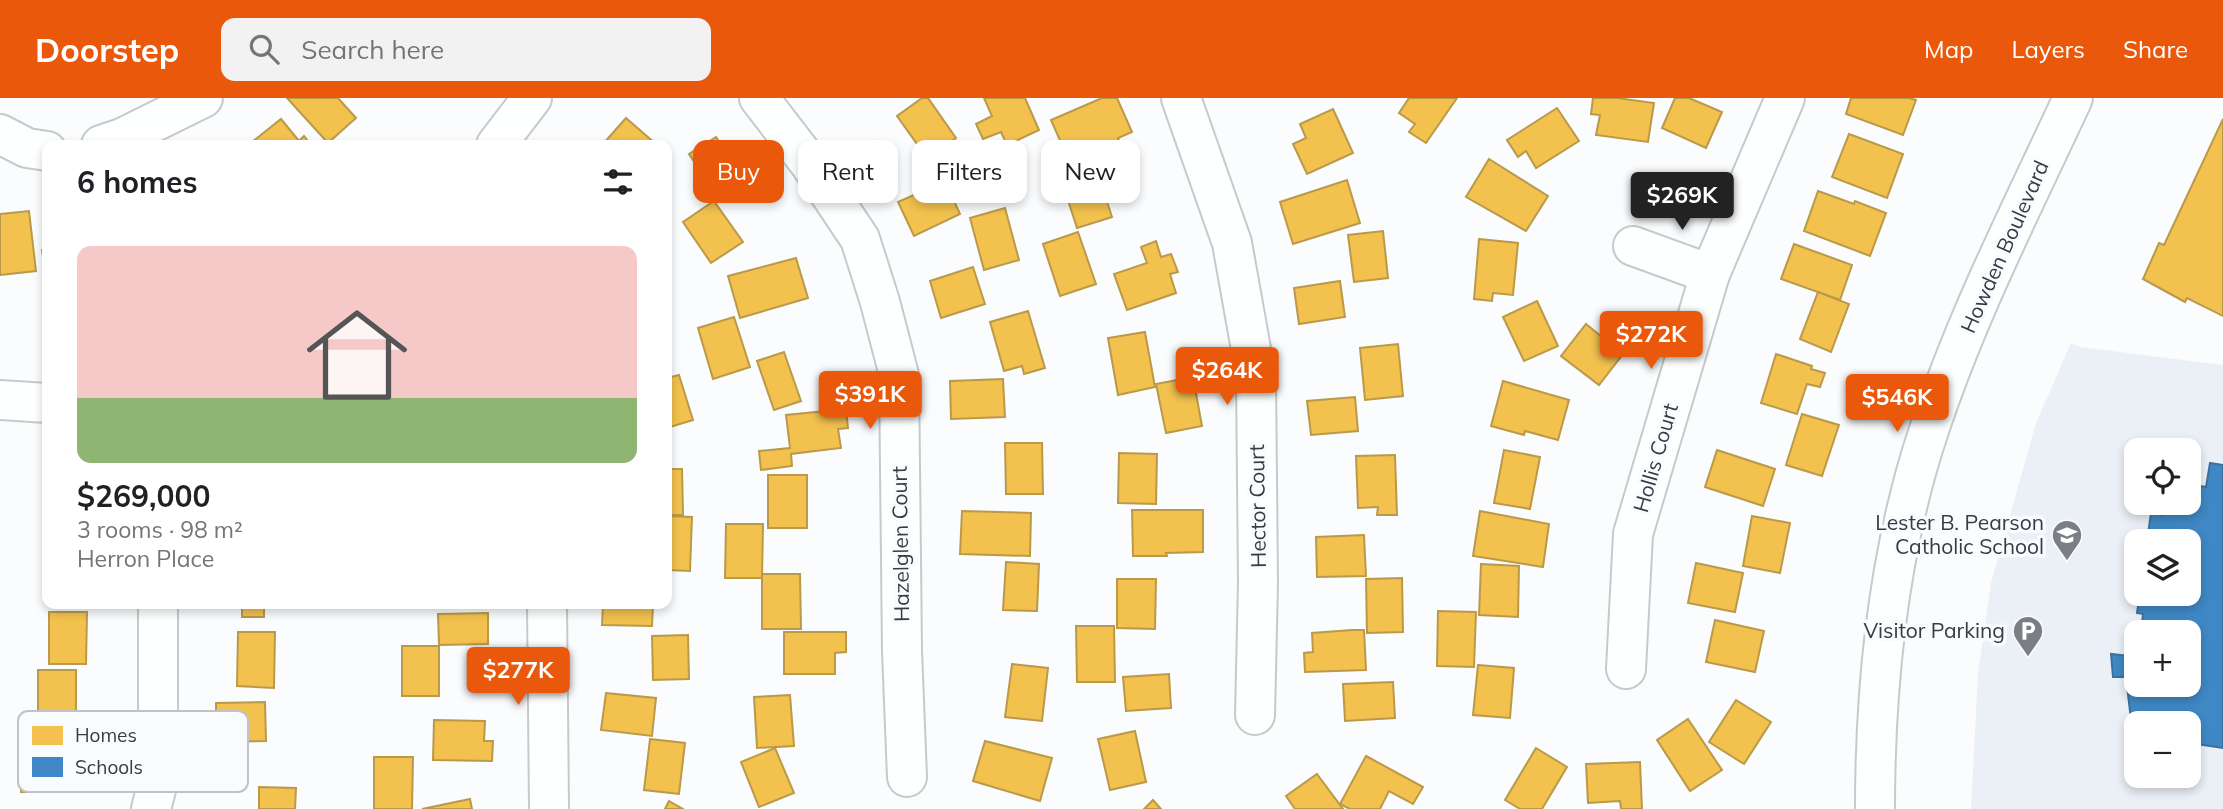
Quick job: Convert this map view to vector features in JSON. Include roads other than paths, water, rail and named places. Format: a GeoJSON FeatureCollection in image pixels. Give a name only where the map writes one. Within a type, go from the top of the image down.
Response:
{"type":"FeatureCollection","features":[{"type":"Feature","properties":{"kind":"street"},"geometry":{"type":"LineString","coordinates":[[116,140],[203,98]]}},
{"type":"Feature","properties":{"kind":"street"},"geometry":{"type":"LineString","coordinates":[[500,140],[533,98]]}},
{"type":"Feature","properties":{"kind":"street","name":"Hazelglen Court"},"geometry":{"type":"LineString","coordinates":[[759,98],[810,164],[860,239],[899,376],[902,651],[907,777]]}},
{"type":"Feature","properties":{"kind":"street","name":"Hollis Court"},"geometry":{"type":"LineString","coordinates":[[1626,669],[1633,534],[1710,274],[1785,98]]}},
{"type":"Feature","properties":{"kind":"street","name":"Howden Boulevard"},"geometry":{"type":"LineString","coordinates":[[1875,809],[1875,740],[1883,639],[1901,535],[1927,435],[1977,306],[2073,98]]}},
{"type":"Feature","properties":{"kind":"street","name":"Hector Court"},"geometry":{"type":"LineString","coordinates":[[1191,102],[1232,243],[1256,377],[1258,582],[1255,715]]}},
{"type":"Feature","properties":{"kind":"street"},"geometry":{"type":"LineString","coordinates":[[0,134],[27,148],[42,150]]}},
{"type":"Feature","properties":{"kind":"street"},"geometry":{"type":"LineString","coordinates":[[1633,246],[1710,274]]}},
{"type":"Feature","properties":{"kind":"street"},"geometry":{"type":"LineString","coordinates":[[0,400],[42,403]]}},
{"type":"Feature","properties":{"kind":"street"},"geometry":{"type":"LineString","coordinates":[[158,609],[158,711]]}},
{"type":"Feature","properties":{"kind":"street"},"geometry":{"type":"LineString","coordinates":[[547,609],[549,809]]}},
{"type":"Feature","properties":{"kind":"street"},"geometry":{"type":"LineString","coordinates":[[151,809],[155,792]]}},
{"type":"Feature","properties":{"kind":"place","name":"Lester B. Pearson Catholic School"},"geometry":{"type":"Point","coordinates":[2067,562]}},
{"type":"Feature","properties":{"kind":"place","name":"Visitor Parking"},"geometry":{"type":"Point","coordinates":[2028,658]}}]}
